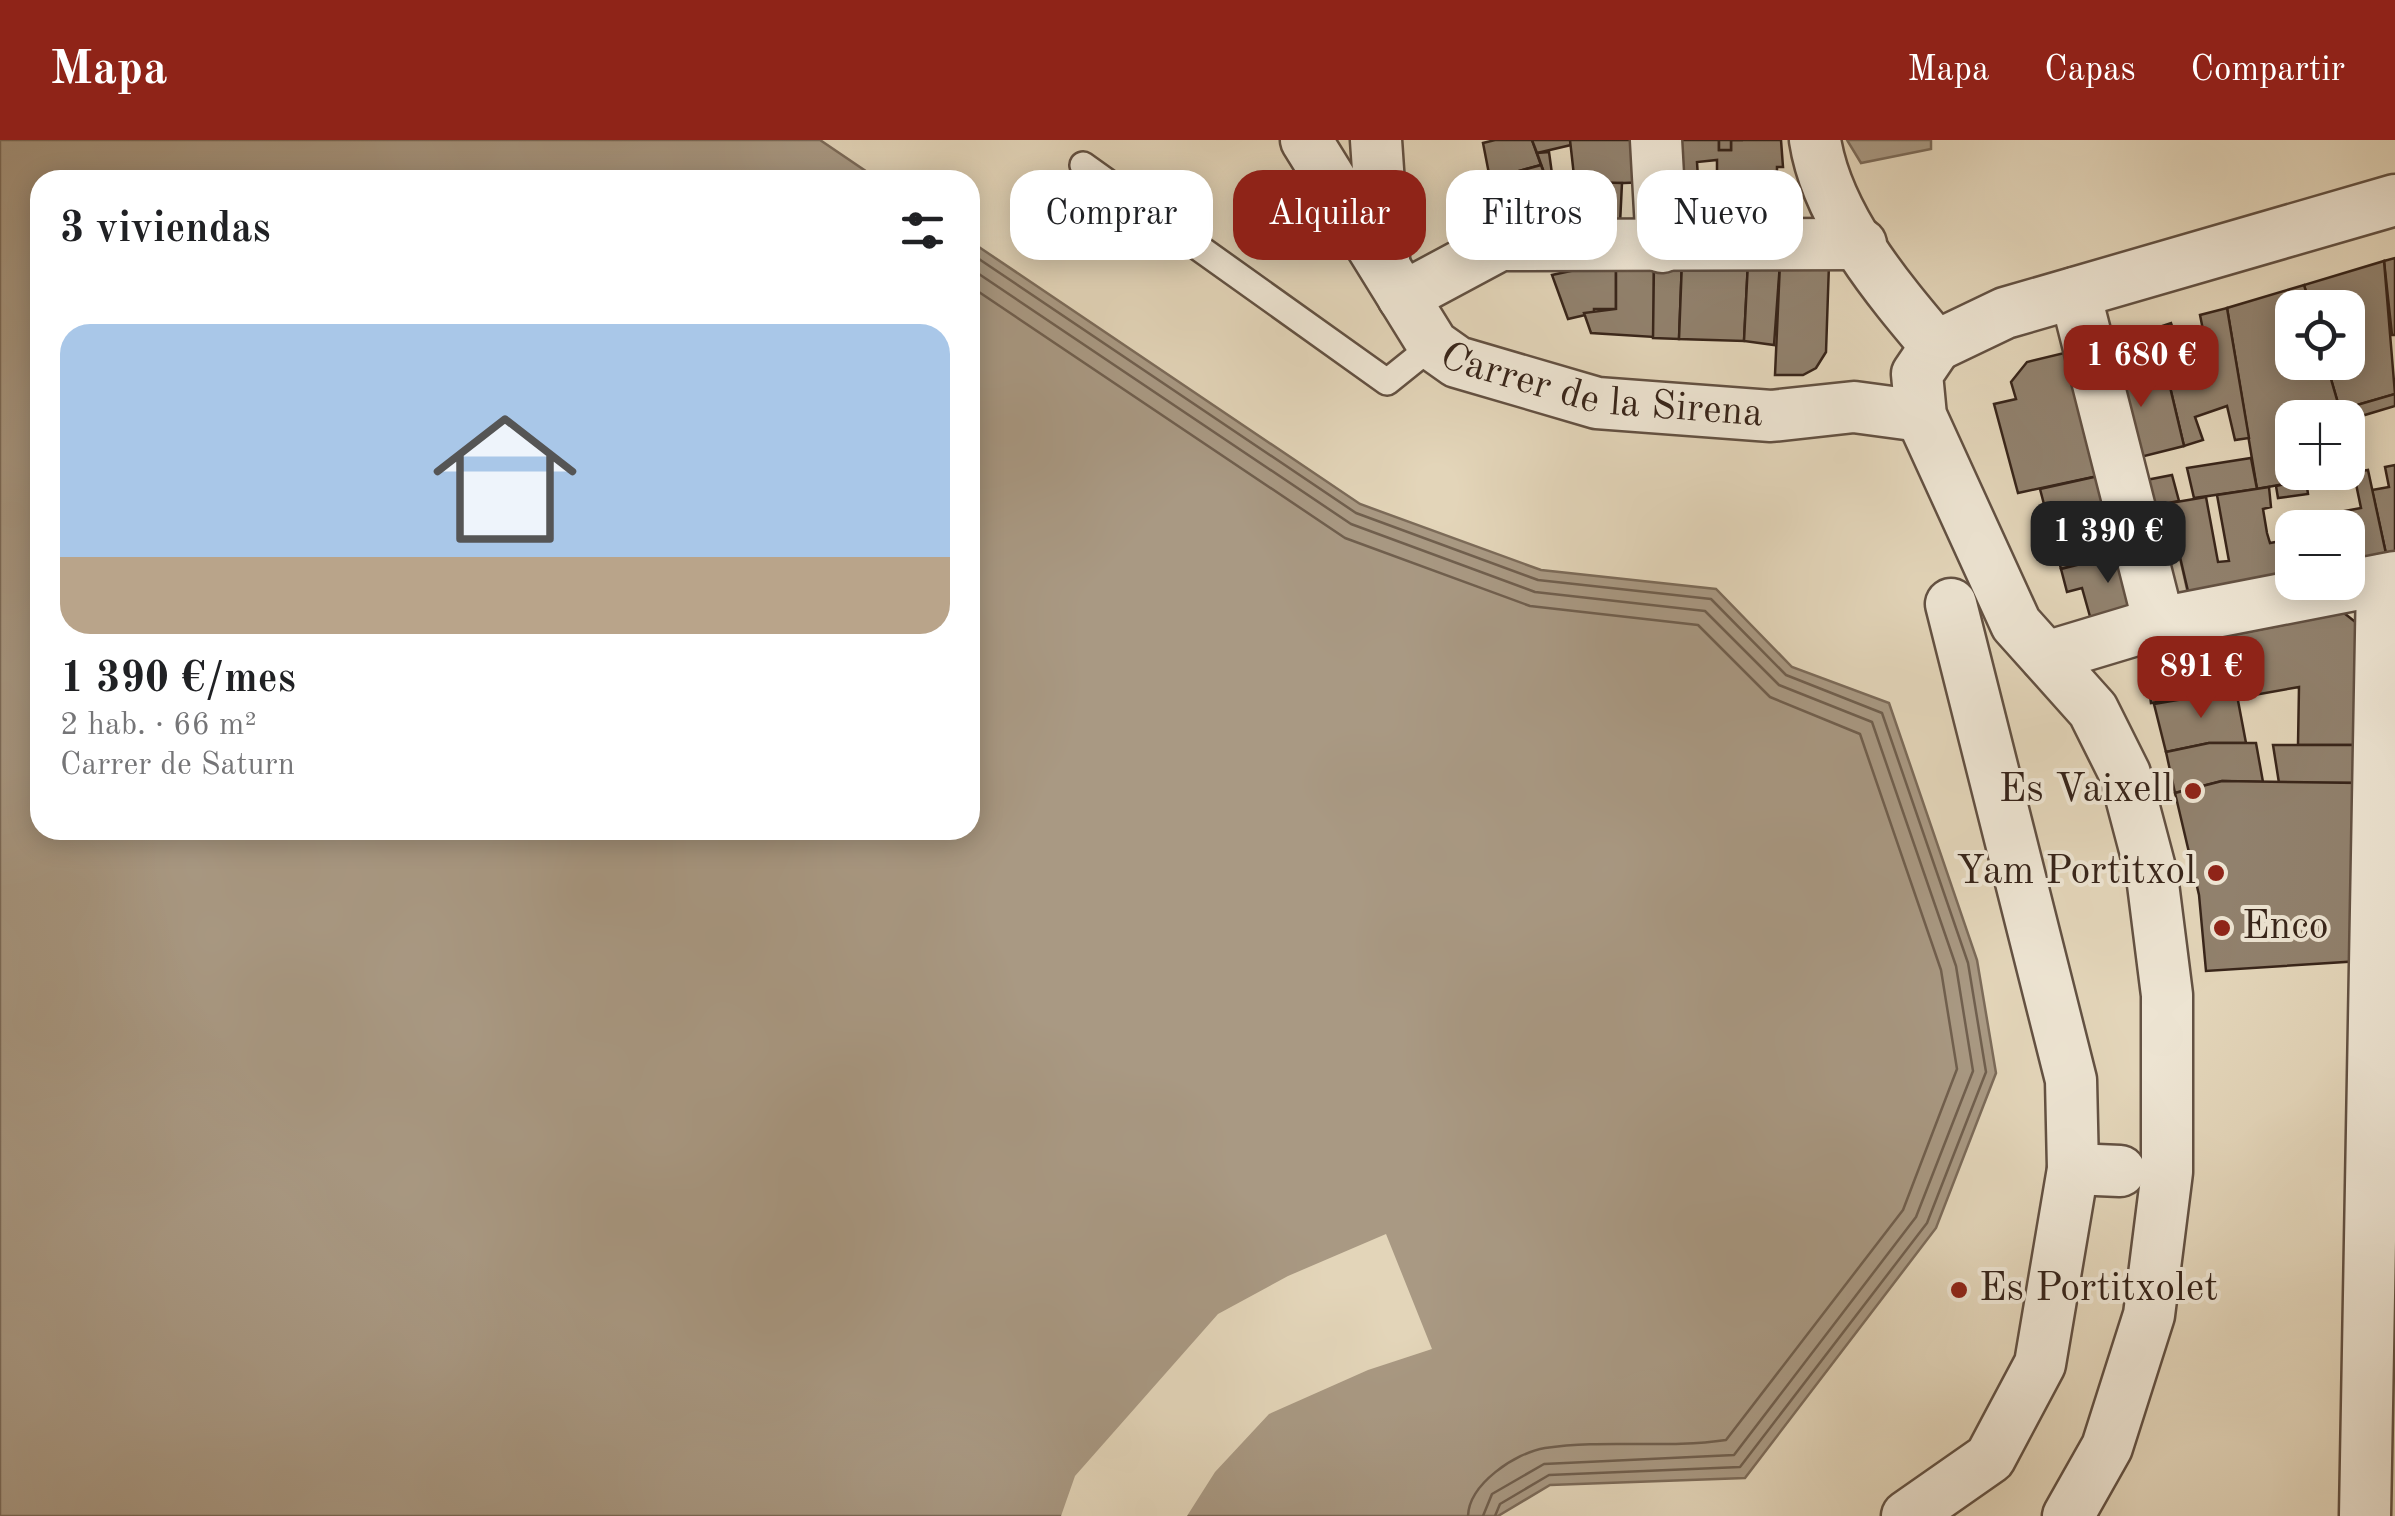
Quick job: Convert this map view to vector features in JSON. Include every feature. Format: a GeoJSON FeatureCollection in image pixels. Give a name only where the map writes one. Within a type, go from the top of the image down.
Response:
{"type":"FeatureCollection","features":[{"type":"Feature","properties":{"kind":"street","name":"Carrer de la Sirena"},"geometry":{"type":"LineString","coordinates":[[1306,140],[1433,345],[1457,362],[1596,403],[1770,416],[1854,407],[1908,414]]}},
{"type":"Feature","properties":{"kind":"street"},"geometry":{"type":"LineString","coordinates":[[1376,140],[1394,283],[1500,245],[1637,247]]}},
{"type":"Feature","properties":{"kind":"street"},"geometry":{"type":"LineString","coordinates":[[1656,140],[1658,170]]}},
{"type":"Feature","properties":{"kind":"street"},"geometry":{"type":"LineString","coordinates":[[1816,140],[1830,195],[1893,295],[1936,346]]}},
{"type":"Feature","properties":{"kind":"street"},"geometry":{"type":"LineString","coordinates":[[2068,1516],[2107,1447],[2149,1315],[2167,1172],[2167,995],[2152,876],[2125,774],[2093,710],[2016,624],[1908,414],[1917,374],[1936,346],[2005,313],[2395,200]]}},
{"type":"Feature","properties":{"kind":"street"},"geometry":{"type":"LineString","coordinates":[[1803,245],[1861,244]]}},
{"type":"Feature","properties":{"kind":"street"},"geometry":{"type":"LineString","coordinates":[[2075,293],[2159,623]]}},
{"type":"Feature","properties":{"kind":"street"},"geometry":{"type":"LineString","coordinates":[[2046,658],[2159,623],[2388,578],[2365,1516]]}},
{"type":"Feature","properties":{"kind":"street"},"geometry":{"type":"LineString","coordinates":[[1908,1516],[1990,1458],[2040,1364],[2096,1170],[1951,604]]}},
{"type":"Feature","properties":{"kind":"lane"},"geometry":{"type":"LineString","coordinates":[[1084,164],[1387,382],[1433,345]]}},
{"type":"Feature","properties":{"kind":"shaded area"},"geometry":{"type":"Polygon","coordinates":[[[2176,540],[2188,594],[2157,600],[2144,546],[2176,540]]]}},
{"type":"Feature","properties":{"kind":"water"},"geometry":{"type":"Polygon","coordinates":[[[0,140],[820,140],[864,170],[30,170],[30,840],[980,840],[980,248],[1360,504],[1541,570],[1716,589],[1792,667],[1889,703],[1977,960],[1996,1073],[1936,1228],[1745,1478],[1550,1485],[1498,1516],[0,1516],[0,140]]]}},
{"type":"Feature","properties":{"kind":"water"},"geometry":{"type":"Polygon","coordinates":[[[1847,140],[1931,140],[1931,149],[1861,163],[1847,140]]]}},
{"type":"Feature","properties":{"kind":"pier"},"geometry":{"type":"Polygon","coordinates":[[[1386,1234],[1432,1349],[1368,1370],[1269,1414],[1215,1472],[1187,1516],[1061,1516],[1075,1476],[1218,1314],[1288,1276],[1386,1234]]]}},
{"type":"Feature","properties":{"kind":"building"},"geometry":{"type":"Polygon","coordinates":[[[1532,140],[1541,165],[1523,170],[1488,170],[1483,143],[1532,140]]]}},
{"type":"Feature","properties":{"kind":"building"},"geometry":{"type":"Polygon","coordinates":[[[1532,140],[1570,140],[1571,145],[1537,153],[1532,140]]]}},
{"type":"Feature","properties":{"kind":"building"},"geometry":{"type":"Polygon","coordinates":[[[1570,140],[1647,140],[1648,170],[1637,170],[1637,182],[1617,183],[1617,170],[1573,170],[1570,140]]]}},
{"type":"Feature","properties":{"kind":"building"},"geometry":{"type":"Polygon","coordinates":[[[1668,140],[1719,140],[1719,150],[1731,150],[1731,140],[1781,140],[1783,167],[1777,170],[1717,170],[1717,160],[1697,162],[1698,170],[1669,170],[1668,140]]]}},
{"type":"Feature","properties":{"kind":"building"},"geometry":{"type":"Polygon","coordinates":[[[1719,140],[1731,140],[1731,150],[1719,150],[1719,140]]]}},
{"type":"Feature","properties":{"kind":"building"},"geometry":{"type":"Polygon","coordinates":[[[1549,152],[1551,170],[1543,170],[1537,153],[1549,152]]]}},
{"type":"Feature","properties":{"kind":"building"},"geometry":{"type":"Polygon","coordinates":[[[1617,183],[1622,183],[1620,224],[1617,224],[1617,183]]]}},
{"type":"Feature","properties":{"kind":"building"},"geometry":{"type":"Polygon","coordinates":[[[1617,258],[1624,259],[1623,270],[1637,270],[1637,260],[1654,260],[1654,337],[1591,333],[1584,313],[1616,309],[1617,258]]]}},
{"type":"Feature","properties":{"kind":"building"},"geometry":{"type":"Polygon","coordinates":[[[2395,258],[2395,335],[2392,335],[2384,261],[2395,258]]]}},
{"type":"Feature","properties":{"kind":"building"},"geometry":{"type":"Polygon","coordinates":[[[1571,260],[1616,260],[1616,309],[1594,309],[1594,313],[1568,319],[1552,275],[1575,270],[1571,260]]]}},
{"type":"Feature","properties":{"kind":"building"},"geometry":{"type":"Polygon","coordinates":[[[1654,260],[1682,261],[1679,339],[1653,338],[1654,260]]]}},
{"type":"Feature","properties":{"kind":"building"},"geometry":{"type":"Polygon","coordinates":[[[1682,261],[1748,262],[1744,341],[1679,339],[1682,261]]]}},
{"type":"Feature","properties":{"kind":"building"},"geometry":{"type":"Polygon","coordinates":[[[2384,261],[2395,394],[2365,403],[2337,400],[2331,380],[2365,380],[2365,290],[2306,290],[2304,285],[2384,261]]]}},
{"type":"Feature","properties":{"kind":"building"},"geometry":{"type":"Polygon","coordinates":[[[1748,262],[1780,263],[1774,345],[1744,341],[1748,262]]]}},
{"type":"Feature","properties":{"kind":"building"},"geometry":{"type":"Polygon","coordinates":[[[1780,263],[1829,264],[1826,352],[1816,368],[1803,375],[1775,375],[1780,263]]]}},
{"type":"Feature","properties":{"kind":"building"},"geometry":{"type":"Polygon","coordinates":[[[2275,294],[2275,380],[2331,380],[2337,400],[2275,400],[2275,486],[2257,489],[2227,308],[2275,294]]]}},
{"type":"Feature","properties":{"kind":"building"},"geometry":{"type":"Polygon","coordinates":[[[2227,308],[2249,438],[2235,440],[2227,406],[2195,417],[2203,440],[2184,446],[2156,328],[2171,323],[2174,332],[2191,328],[2192,334],[2203,330],[2200,315],[2227,308]]]}},
{"type":"Feature","properties":{"kind":"building"},"geometry":{"type":"Polygon","coordinates":[[[2156,328],[2184,446],[2132,459],[2141,481],[2172,475],[2179,501],[2135,509],[2095,345],[2156,328]]]}},
{"type":"Feature","properties":{"kind":"building"},"geometry":{"type":"Polygon","coordinates":[[[2081,349],[2112,473],[2018,493],[1994,404],[2016,399],[2011,382],[2027,362],[2081,349]]]}},
{"type":"Feature","properties":{"kind":"building"},"geometry":{"type":"Polygon","coordinates":[[[2395,394],[2395,406],[2365,415],[2365,403],[2395,394]]]}},
{"type":"Feature","properties":{"kind":"building"},"geometry":{"type":"Polygon","coordinates":[[[2251,458],[2257,489],[2194,498],[2187,468],[2251,458]]]}},
{"type":"Feature","properties":{"kind":"building"},"geometry":{"type":"Polygon","coordinates":[[[2395,465],[2395,562],[2388,563],[2372,490],[2389,487],[2385,467],[2395,465]]]}},
{"type":"Feature","properties":{"kind":"building"},"geometry":{"type":"Polygon","coordinates":[[[2368,470],[2388,563],[2365,568],[2365,510],[2350,510],[2361,508],[2357,490],[2365,490],[2368,470]]]}},
{"type":"Feature","properties":{"kind":"building"},"geometry":{"type":"Polygon","coordinates":[[[2112,473],[2132,551],[2061,569],[2040,489],[2112,473]]]}},
{"type":"Feature","properties":{"kind":"building"},"geometry":{"type":"Polygon","coordinates":[[[2269,487],[2271,507],[2263,509],[2270,543],[2275,542],[2275,586],[2191,604],[2176,540],[2144,546],[2135,509],[2206,497],[2218,562],[2229,561],[2217,495],[2269,487]]]}},
{"type":"Feature","properties":{"kind":"building"},"geometry":{"type":"Polygon","coordinates":[[[2277,490],[2307,490],[2308,494],[2278,498],[2277,490]]]}},
{"type":"Feature","properties":{"kind":"building"},"geometry":{"type":"Polygon","coordinates":[[[2132,551],[2147,613],[2091,620],[2082,588],[2067,592],[2061,569],[2132,551]]]}},
{"type":"Feature","properties":{"kind":"building"},"geometry":{"type":"Polygon","coordinates":[[[2344,613],[2363,628],[2362,745],[2298,745],[2299,687],[2237,698],[2226,636],[2344,613]]]}},
{"type":"Feature","properties":{"kind":"building"},"geometry":{"type":"Polygon","coordinates":[[[2226,636],[2236,690],[2151,703],[2146,666],[2156,652],[2226,636]]]}},
{"type":"Feature","properties":{"kind":"building"},"geometry":{"type":"Polygon","coordinates":[[[2236,690],[2246,743],[2209,743],[2166,752],[2154,704],[2236,690]]]}},
{"type":"Feature","properties":{"kind":"building"},"geometry":{"type":"Polygon","coordinates":[[[2209,743],[2256,743],[2263,782],[2222,781],[2175,793],[2166,752],[2209,743]]]}},
{"type":"Feature","properties":{"kind":"building"},"geometry":{"type":"Polygon","coordinates":[[[2273,745],[2362,745],[2362,783],[2279,783],[2273,745]]]}},
{"type":"Feature","properties":{"kind":"building"},"geometry":{"type":"Polygon","coordinates":[[[2222,781],[2362,783],[2360,961],[2206,971],[2199,895],[2175,793],[2222,781]]]}},
{"type":"Feature","properties":{"kind":"place","name":"Es Vaixell"},"geometry":{"type":"Point","coordinates":[2193,791]}},
{"type":"Feature","properties":{"kind":"place","name":"Yam Portitxol"},"geometry":{"type":"Point","coordinates":[2216,873]}},
{"type":"Feature","properties":{"kind":"place","name":"Enco"},"geometry":{"type":"Point","coordinates":[2222,928]}},
{"type":"Feature","properties":{"kind":"place","name":"Es Portitxolet"},"geometry":{"type":"Point","coordinates":[1959,1290]}}]}
